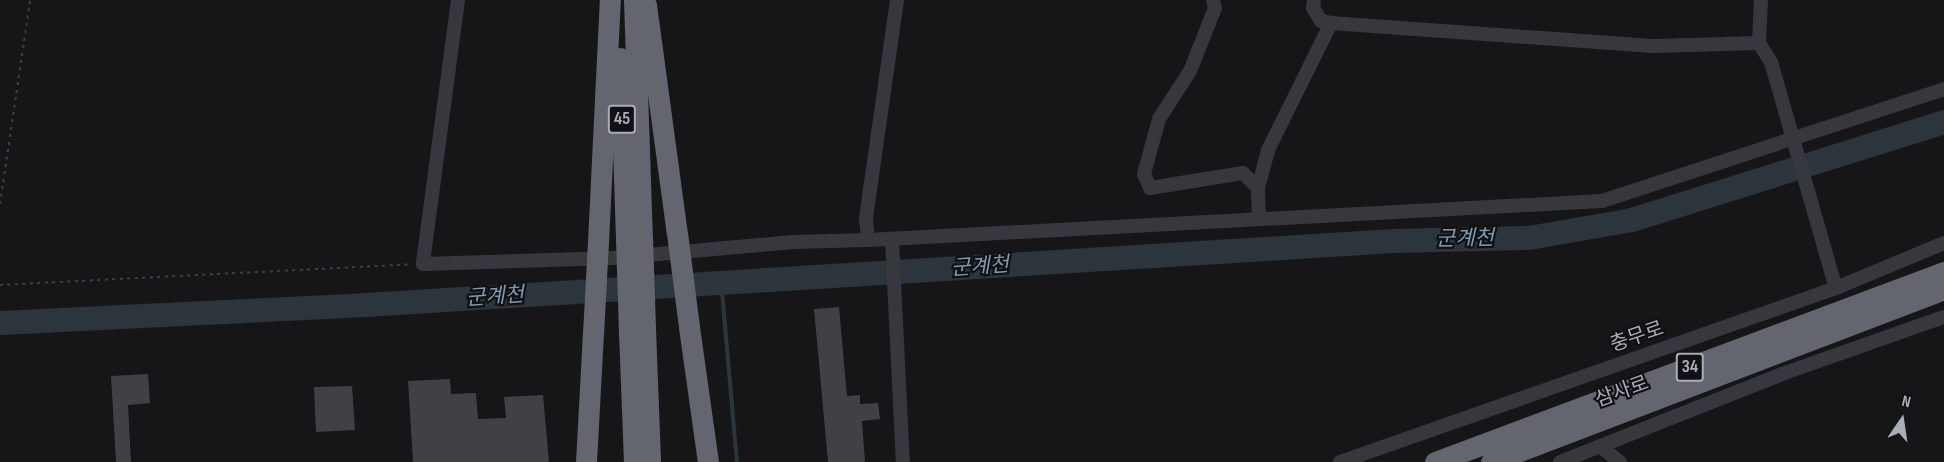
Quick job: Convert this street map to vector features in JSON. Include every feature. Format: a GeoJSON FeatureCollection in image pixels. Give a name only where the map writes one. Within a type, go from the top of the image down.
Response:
{"type":"FeatureCollection","features":[{"type":"Feature","properties":{"kind":"highway"},"geometry":{"type":"LineString","coordinates":[[586,462],[610,0]]}},
{"type":"Feature","properties":{"kind":"highway","name":"45"},"geometry":{"type":"LineString","coordinates":[[618,0],[634,238]]}},
{"type":"Feature","properties":{"kind":"highway","name":"45"},"geometry":{"type":"LineString","coordinates":[[634,0],[634,238],[637,331],[634,462]]}},
{"type":"Feature","properties":{"kind":"highway"},"geometry":{"type":"LineString","coordinates":[[645,0],[708,462]]}},
{"type":"Feature","properties":{"kind":"highway","name":"삼사로"},"geometry":{"type":"LineString","coordinates":[[1435,462],[1944,272]]}},
{"type":"Feature","properties":{"kind":"highway","name":"삼사로"},"geometry":{"type":"LineString","coordinates":[[1491,462],[1944,289]]}},
{"type":"Feature","properties":{"kind":"highway","name":"45"},"geometry":{"type":"LineString","coordinates":[[637,331],[650,462]]}},
{"type":"Feature","properties":{"kind":"street"},"geometry":{"type":"LineString","coordinates":[[458,0],[423,264],[614,258],[793,242],[868,240],[892,247],[1259,219],[1602,201],[1793,141],[1944,89]]}},
{"type":"Feature","properties":{"kind":"street"},"geometry":{"type":"LineString","coordinates":[[868,240],[866,218],[897,0]]}},
{"type":"Feature","properties":{"kind":"street"},"geometry":{"type":"LineString","coordinates":[[1213,0],[1215,8],[1190,71],[1159,118],[1146,157],[1144,174],[1150,188],[1243,173],[1258,188]]}},
{"type":"Feature","properties":{"kind":"street"},"geometry":{"type":"LineString","coordinates":[[1314,0],[1313,8],[1321,21],[1331,23],[1653,46],[1759,43]]}},
{"type":"Feature","properties":{"kind":"street"},"geometry":{"type":"LineString","coordinates":[[1761,0],[1759,43],[1771,62],[1836,288]]}},
{"type":"Feature","properties":{"kind":"street"},"geometry":{"type":"LineString","coordinates":[[1259,219],[1258,188],[1268,150],[1331,23]]}},
{"type":"Feature","properties":{"kind":"street","name":"충무로"},"geometry":{"type":"LineString","coordinates":[[1340,462],[1836,288],[1944,243]]}},
{"type":"Feature","properties":{"kind":"street"},"geometry":{"type":"LineString","coordinates":[[892,247],[903,462]]}},
{"type":"Feature","properties":{"kind":"street"},"geometry":{"type":"LineString","coordinates":[[1560,462],[1782,374],[1944,317]]}},
{"type":"Feature","properties":{"kind":"street"},"geometry":{"type":"LineString","coordinates":[[1600,446],[1620,462]]}},
{"type":"Feature","properties":{"kind":"path"},"geometry":{"type":"LineString","coordinates":[[0,204],[30,0]]}},
{"type":"Feature","properties":{"kind":"path"},"geometry":{"type":"LineString","coordinates":[[0,285],[423,264]]}},
{"type":"Feature","properties":{"kind":"building"},"geometry":{"type":"Polygon","coordinates":[[[839,307],[847,396],[860,395],[860,404],[878,403],[880,419],[862,421],[865,462],[828,462],[814,309],[839,307]]]}},
{"type":"Feature","properties":{"kind":"building"},"geometry":{"type":"Polygon","coordinates":[[[148,374],[150,403],[128,405],[131,462],[116,462],[111,376],[148,374]]]}},
{"type":"Feature","properties":{"kind":"building"},"geometry":{"type":"Polygon","coordinates":[[[450,379],[451,394],[476,393],[478,419],[506,418],[504,397],[543,395],[549,462],[413,462],[408,381],[450,379]]]}},
{"type":"Feature","properties":{"kind":"building"},"geometry":{"type":"Polygon","coordinates":[[[352,386],[355,430],[316,432],[314,387],[352,386]]]}},
{"type":"Feature","properties":{"kind":"waterway","name":"군계천"},"geometry":{"type":"LineString","coordinates":[[0,323],[366,305],[1394,241],[1529,238],[1632,220],[1944,122]]}},
{"type":"Feature","properties":{"kind":"waterway"},"geometry":{"type":"LineString","coordinates":[[721,280],[737,462]]}}]}
